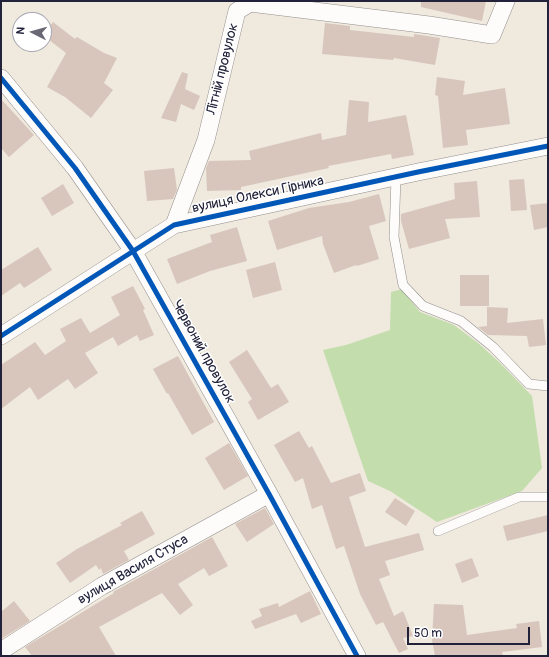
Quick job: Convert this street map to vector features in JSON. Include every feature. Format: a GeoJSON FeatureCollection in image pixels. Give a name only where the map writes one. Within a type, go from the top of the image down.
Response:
{"type":"FeatureCollection","features":[{"type":"Feature","properties":{"kind":"street","name":"Літній провулок"},"geometry":{"type":"LineString","coordinates":[[174,225],[206,140],[237,11],[250,3],[429,25],[492,35],[506,1]]}},
{"type":"Feature","properties":{"kind":"street","name":"Червоний провулок"},"geometry":{"type":"LineString","coordinates":[[1,78],[75,168],[133,252],[269,494],[357,656]]}},
{"type":"Feature","properties":{"kind":"street","name":"вулиця Олекси Гірника"},"geometry":{"type":"LineString","coordinates":[[1,336],[174,225],[548,146]]}},
{"type":"Feature","properties":{"kind":"street","name":"вулиця Василя Стуса"},"geometry":{"type":"LineString","coordinates":[[1,651],[102,586],[269,494]]}},
{"type":"Feature","properties":{"kind":"lane"},"geometry":{"type":"LineString","coordinates":[[396,177],[394,237],[403,284],[423,306],[461,321],[493,347],[529,384],[548,386]]}},
{"type":"Feature","properties":{"kind":"lane"},"geometry":{"type":"LineString","coordinates":[[438,531],[520,497],[548,497]]}},
{"type":"Feature","properties":{"kind":"green space"},"geometry":{"type":"Polygon","coordinates":[[[402,289],[420,312],[454,325],[478,343],[532,396],[542,468],[522,491],[437,522],[390,491],[368,481],[323,350],[346,345],[390,330],[391,292],[402,289]]]}},
{"type":"Feature","properties":{"kind":"building"},"geometry":{"type":"Polygon","coordinates":[[[421,1],[486,1],[482,21],[421,7],[421,1]]]}},
{"type":"Feature","properties":{"kind":"building"},"geometry":{"type":"Polygon","coordinates":[[[53,22],[75,39],[77,37],[104,53],[117,58],[104,83],[113,90],[91,118],[65,97],[47,87],[66,53],[52,42],[53,22]]]}},
{"type":"Feature","properties":{"kind":"building"},"geometry":{"type":"Polygon","coordinates":[[[325,23],[350,26],[350,30],[414,37],[414,34],[440,38],[435,65],[394,58],[393,60],[322,54],[325,23]]]}},
{"type":"Feature","properties":{"kind":"building"},"geometry":{"type":"Polygon","coordinates":[[[182,72],[188,74],[185,89],[200,96],[194,110],[181,104],[176,122],[161,118],[182,72]]]}},
{"type":"Feature","properties":{"kind":"building"},"geometry":{"type":"Polygon","coordinates":[[[437,77],[465,81],[463,95],[505,88],[510,124],[466,130],[468,145],[443,148],[438,96],[435,95],[437,77]]]}},
{"type":"Feature","properties":{"kind":"building"},"geometry":{"type":"Polygon","coordinates":[[[1,99],[34,135],[9,157],[1,148],[1,99]]]}},
{"type":"Feature","properties":{"kind":"building"},"geometry":{"type":"Polygon","coordinates":[[[349,100],[369,102],[368,122],[406,115],[414,155],[392,159],[391,154],[328,166],[329,168],[241,187],[241,190],[207,191],[206,168],[209,161],[251,160],[249,151],[321,133],[322,140],[346,135],[349,100]]]}},
{"type":"Feature","properties":{"kind":"building"},"geometry":{"type":"Polygon","coordinates":[[[174,168],[177,190],[173,199],[147,201],[144,171],[174,168]]]}},
{"type":"Feature","properties":{"kind":"building"},"geometry":{"type":"Polygon","coordinates":[[[524,179],[527,210],[511,211],[509,180],[524,179]]]}},
{"type":"Feature","properties":{"kind":"building"},"geometry":{"type":"Polygon","coordinates":[[[477,181],[480,217],[445,219],[450,238],[409,249],[401,221],[401,214],[455,199],[454,183],[477,181]]]}},
{"type":"Feature","properties":{"kind":"building"},"geometry":{"type":"Polygon","coordinates":[[[63,184],[74,203],[52,216],[41,198],[63,184]]]}},
{"type":"Feature","properties":{"kind":"building"},"geometry":{"type":"Polygon","coordinates":[[[379,194],[386,221],[369,226],[379,259],[334,273],[323,244],[322,236],[277,250],[268,221],[309,208],[349,202],[379,194]]]}},
{"type":"Feature","properties":{"kind":"building"},"geometry":{"type":"Polygon","coordinates":[[[548,203],[548,227],[534,230],[530,205],[548,203]]]}},
{"type":"Feature","properties":{"kind":"building"},"geometry":{"type":"Polygon","coordinates":[[[237,227],[247,261],[210,271],[177,284],[167,259],[212,242],[210,235],[237,227]]]}},
{"type":"Feature","properties":{"kind":"building"},"geometry":{"type":"Polygon","coordinates":[[[38,247],[52,270],[24,288],[20,283],[1,296],[1,270],[38,247]]]}},
{"type":"Feature","properties":{"kind":"building"},"geometry":{"type":"Polygon","coordinates":[[[275,262],[282,290],[253,298],[246,270],[275,262]]]}},
{"type":"Feature","properties":{"kind":"building"},"geometry":{"type":"Polygon","coordinates":[[[460,275],[489,275],[489,306],[460,306],[460,275]]]}},
{"type":"Feature","properties":{"kind":"building"},"geometry":{"type":"Polygon","coordinates":[[[133,286],[145,309],[143,310],[154,335],[140,341],[137,335],[118,346],[113,337],[85,353],[98,373],[75,389],[68,379],[38,400],[30,387],[1,409],[1,365],[35,342],[45,355],[66,341],[60,329],[81,318],[90,333],[120,315],[111,297],[133,286]]]}},
{"type":"Feature","properties":{"kind":"building"},"geometry":{"type":"Polygon","coordinates":[[[487,307],[508,308],[507,323],[543,319],[546,345],[529,347],[527,336],[488,335],[478,327],[487,326],[487,307]]]}},
{"type":"Feature","properties":{"kind":"building"},"geometry":{"type":"Polygon","coordinates":[[[247,350],[271,388],[278,384],[289,402],[258,420],[248,402],[252,399],[229,362],[247,350]]]}},
{"type":"Feature","properties":{"kind":"building"},"geometry":{"type":"Polygon","coordinates":[[[178,356],[214,422],[192,435],[153,369],[178,356]]]}},
{"type":"Feature","properties":{"kind":"building"},"geometry":{"type":"Polygon","coordinates":[[[299,431],[309,448],[312,446],[331,483],[360,473],[366,491],[349,497],[365,547],[419,533],[424,550],[385,561],[390,575],[379,579],[394,616],[403,611],[413,636],[403,638],[408,649],[399,653],[383,622],[376,625],[360,594],[344,546],[336,549],[322,505],[312,509],[303,478],[295,482],[274,445],[299,431]]]}},
{"type":"Feature","properties":{"kind":"building"},"geometry":{"type":"Polygon","coordinates":[[[229,443],[248,476],[224,490],[205,458],[229,443]]]}},
{"type":"Feature","properties":{"kind":"building"},"geometry":{"type":"Polygon","coordinates":[[[395,498],[415,511],[406,526],[385,512],[395,498]]]}},
{"type":"Feature","properties":{"kind":"building"},"geometry":{"type":"Polygon","coordinates":[[[265,508],[274,524],[247,542],[235,524],[265,508]]]}},
{"type":"Feature","properties":{"kind":"building"},"geometry":{"type":"Polygon","coordinates":[[[142,511],[155,534],[124,551],[129,560],[103,574],[101,568],[99,570],[96,565],[70,583],[56,563],[77,549],[122,525],[120,523],[142,511]]]}},
{"type":"Feature","properties":{"kind":"building"},"geometry":{"type":"Polygon","coordinates":[[[548,515],[548,531],[507,541],[503,526],[548,515]]]}},
{"type":"Feature","properties":{"kind":"building"},"geometry":{"type":"Polygon","coordinates":[[[212,537],[228,566],[209,576],[204,568],[178,584],[193,605],[180,615],[162,593],[99,627],[116,656],[32,656],[25,647],[114,593],[113,592],[212,537]]]}},
{"type":"Feature","properties":{"kind":"building"},"geometry":{"type":"Polygon","coordinates":[[[472,558],[479,576],[462,583],[455,564],[472,558]]]}},
{"type":"Feature","properties":{"kind":"building"},"geometry":{"type":"Polygon","coordinates":[[[310,591],[321,614],[301,623],[296,614],[255,629],[251,621],[262,616],[259,609],[278,603],[279,607],[310,591]]]}},
{"type":"Feature","properties":{"kind":"building"},"geometry":{"type":"Polygon","coordinates":[[[14,601],[30,621],[1,639],[1,612],[14,601]]]}},
{"type":"Feature","properties":{"kind":"building"},"geometry":{"type":"Polygon","coordinates":[[[434,604],[463,605],[467,635],[517,628],[516,624],[539,621],[542,647],[502,652],[503,656],[435,656],[432,640],[434,604]]]}},
{"type":"Feature","properties":{"kind":"cycle path"},"geometry":{"type":"LineString","coordinates":[[1,78],[75,168],[133,251],[269,494],[357,656]]}},
{"type":"Feature","properties":{"kind":"cycle path"},"geometry":{"type":"LineString","coordinates":[[1,336],[174,225],[418,172],[548,146]]}}]}
